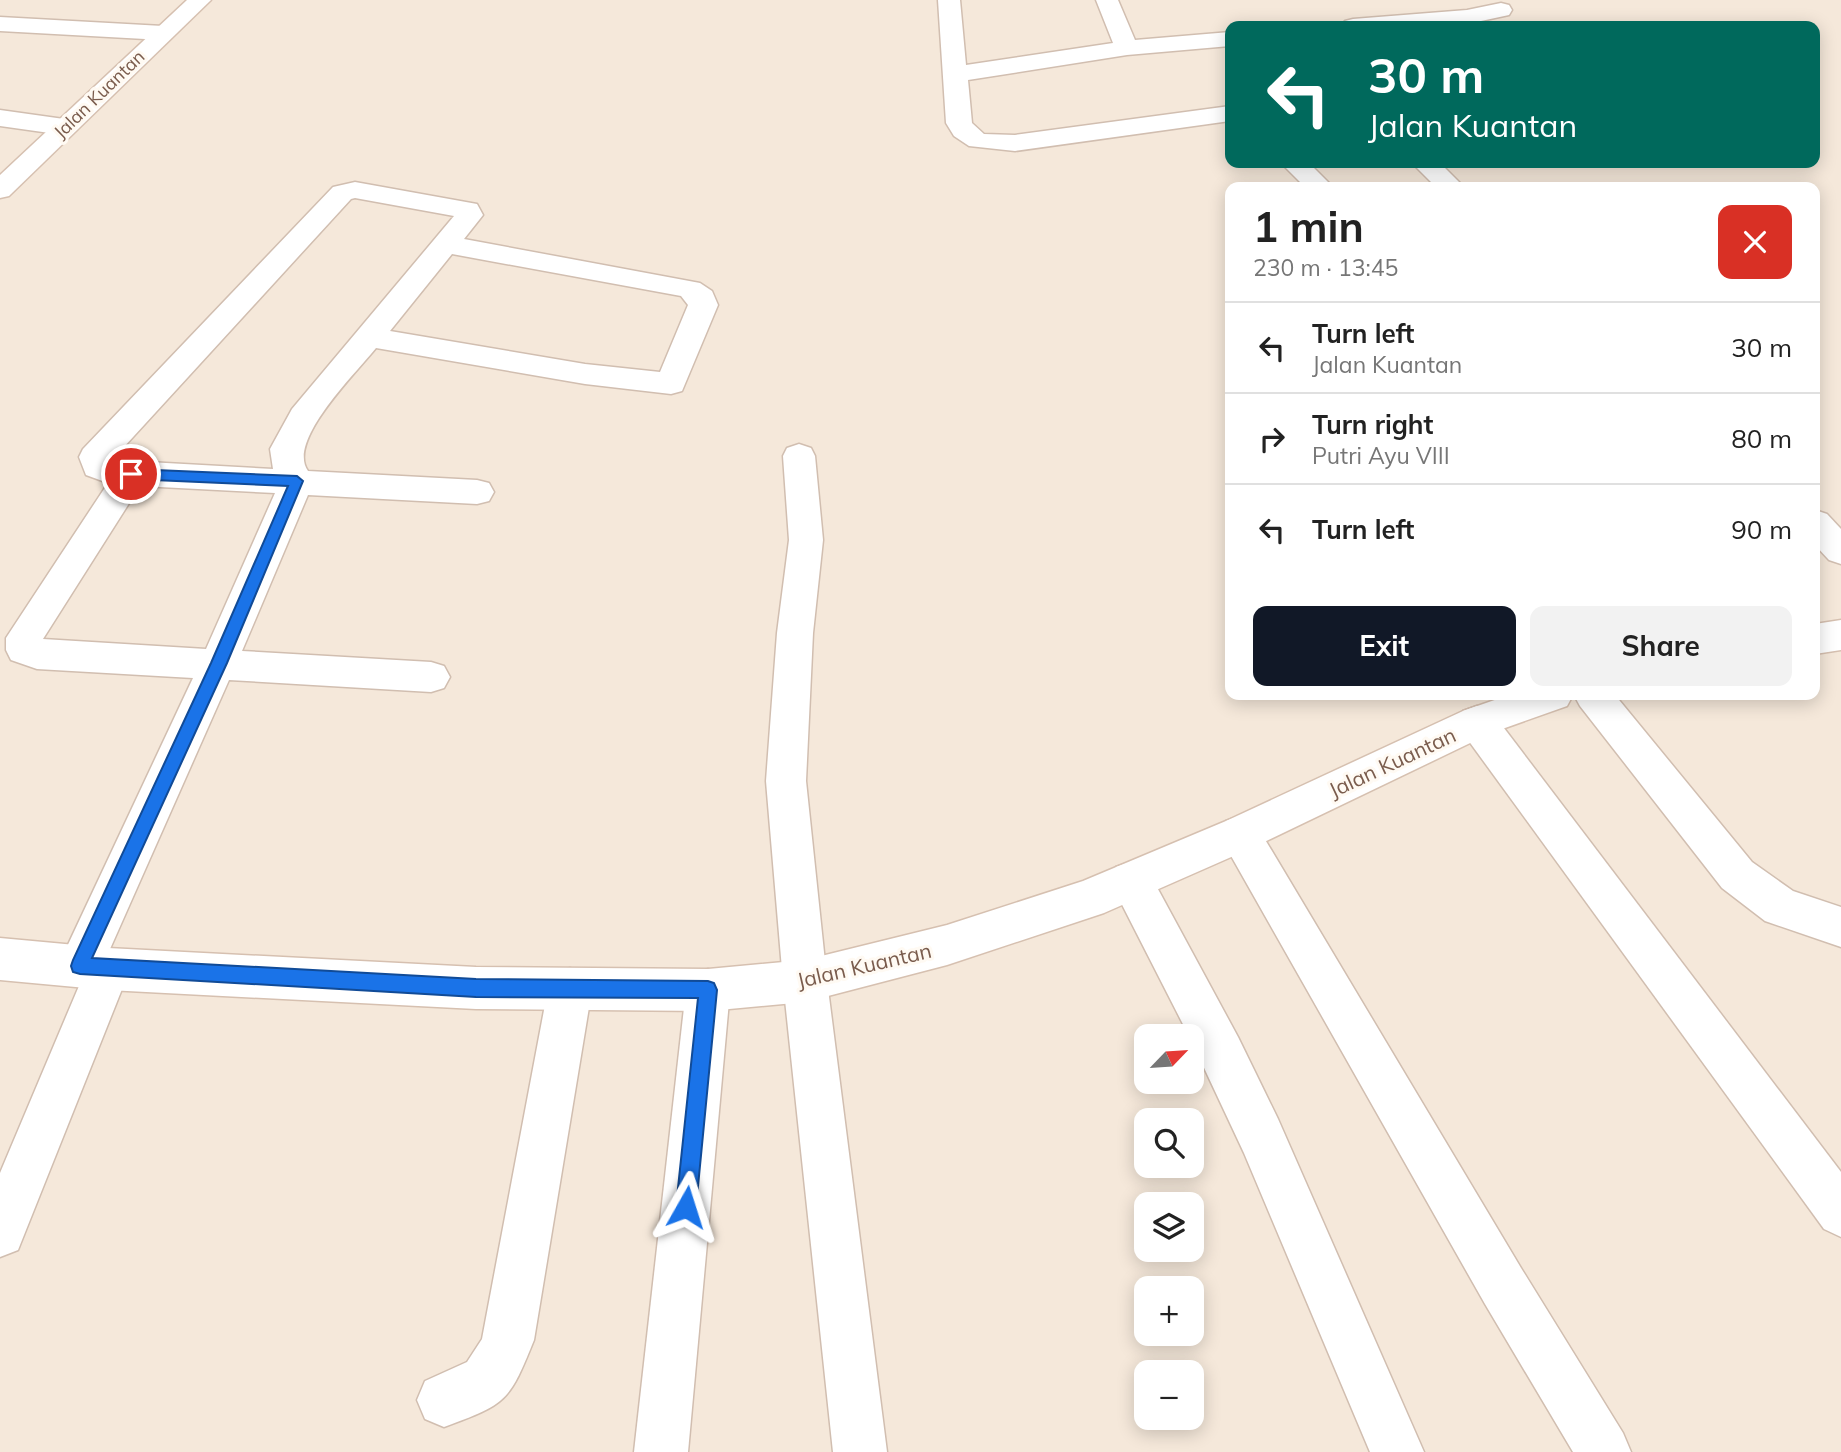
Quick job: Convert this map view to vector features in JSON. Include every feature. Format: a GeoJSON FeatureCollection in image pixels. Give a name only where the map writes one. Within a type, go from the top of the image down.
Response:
{"type":"FeatureCollection","features":[{"type":"Feature","properties":{"kind":"street","name":"Jalan Kuantan"},"geometry":{"type":"LineString","coordinates":[[0,190],[200,0]]}},
{"type":"Feature","properties":{"kind":"street"},"geometry":{"type":"LineString","coordinates":[[925,0],[949,2],[959,123],[963,131],[978,141],[1015,143],[1225,115]]}},
{"type":"Feature","properties":{"kind":"street"},"geometry":{"type":"LineString","coordinates":[[1107,0],[1127,48]]}},
{"type":"Feature","properties":{"kind":"street"},"geometry":{"type":"LineString","coordinates":[[1346,20],[1467,17],[1501,10]]}},
{"type":"Feature","properties":{"kind":"street"},"geometry":{"type":"LineString","coordinates":[[0,24],[163,33]]}},
{"type":"Feature","properties":{"kind":"street"},"geometry":{"type":"LineString","coordinates":[[957,74],[1127,48],[1225,39]]}},
{"type":"Feature","properties":{"kind":"street"},"geometry":{"type":"LineString","coordinates":[[0,118],[64,127]]}},
{"type":"Feature","properties":{"kind":"street"},"geometry":{"type":"LineString","coordinates":[[1300,168],[1315,182]]}},
{"type":"Feature","properties":{"kind":"street"},"geometry":{"type":"LineString","coordinates":[[1430,168],[1446,182]]}},
{"type":"Feature","properties":{"kind":"street"},"geometry":{"type":"LineString","coordinates":[[297,481],[288,471],[284,460],[285,449],[303,417],[469,215],[467,210],[355,190],[342,193],[95,457],[98,467],[106,471],[131,474],[477,492]]}},
{"type":"Feature","properties":{"kind":"street"},"geometry":{"type":"LineString","coordinates":[[368,337],[585,374],[671,384],[704,304],[698,293],[690,289],[446,244]]}},
{"type":"Feature","properties":{"kind":"street"},"geometry":{"type":"LineString","coordinates":[[799,456],[806,540],[795,634],[786,781],[805,981],[860,1452]]}},
{"type":"Feature","properties":{"kind":"street"},"geometry":{"type":"LineString","coordinates":[[131,474],[24,638],[24,650],[37,654],[431,677]]}},
{"type":"Feature","properties":{"kind":"street"},"geometry":{"type":"LineString","coordinates":[[0,1232],[94,967],[297,481]]}},
{"type":"Feature","properties":{"kind":"street"},"geometry":{"type":"LineString","coordinates":[[1820,528],[1841,551]]}},
{"type":"Feature","properties":{"kind":"street"},"geometry":{"type":"LineString","coordinates":[[1820,638],[1841,635]]}},
{"type":"Feature","properties":{"kind":"street","name":"Jalan Kuantan"},"geometry":{"type":"LineString","coordinates":[[0,958],[94,967],[476,988],[708,990],[805,981],[947,945],[1089,899],[1240,834],[1477,722],[1539,700]]}},
{"type":"Feature","properties":{"kind":"street"},"geometry":{"type":"LineString","coordinates":[[1597,700],[1737,875],[1780,907],[1841,927]]}},
{"type":"Feature","properties":{"kind":"street"},"geometry":{"type":"LineString","coordinates":[[1477,722],[1841,1212]]}},
{"type":"Feature","properties":{"kind":"street"},"geometry":{"type":"LineString","coordinates":[[1240,834],[1496,1274],[1604,1452]]}},
{"type":"Feature","properties":{"kind":"street"},"geometry":{"type":"LineString","coordinates":[[1131,881],[1222,1054],[1261,1136],[1397,1452]]}},
{"type":"Feature","properties":{"kind":"street"},"geometry":{"type":"LineString","coordinates":[[444,1400],[475,1390],[491,1378],[508,1340],[570,989]]}},
{"type":"Feature","properties":{"kind":"street"},"geometry":{"type":"LineString","coordinates":[[661,1452],[708,990]]}},
{"type":"Feature","properties":{"kind":"shaded area"},"geometry":{"type":"Polygon","coordinates":[[[0,0],[1841,0],[1841,1452],[0,1452],[0,0]]]}},
{"type":"Feature","properties":{"kind":"route"},"geometry":{"type":"LineString","coordinates":[[131,474],[297,481],[219,663],[80,966],[476,988],[708,990],[686,1207]]}}]}
